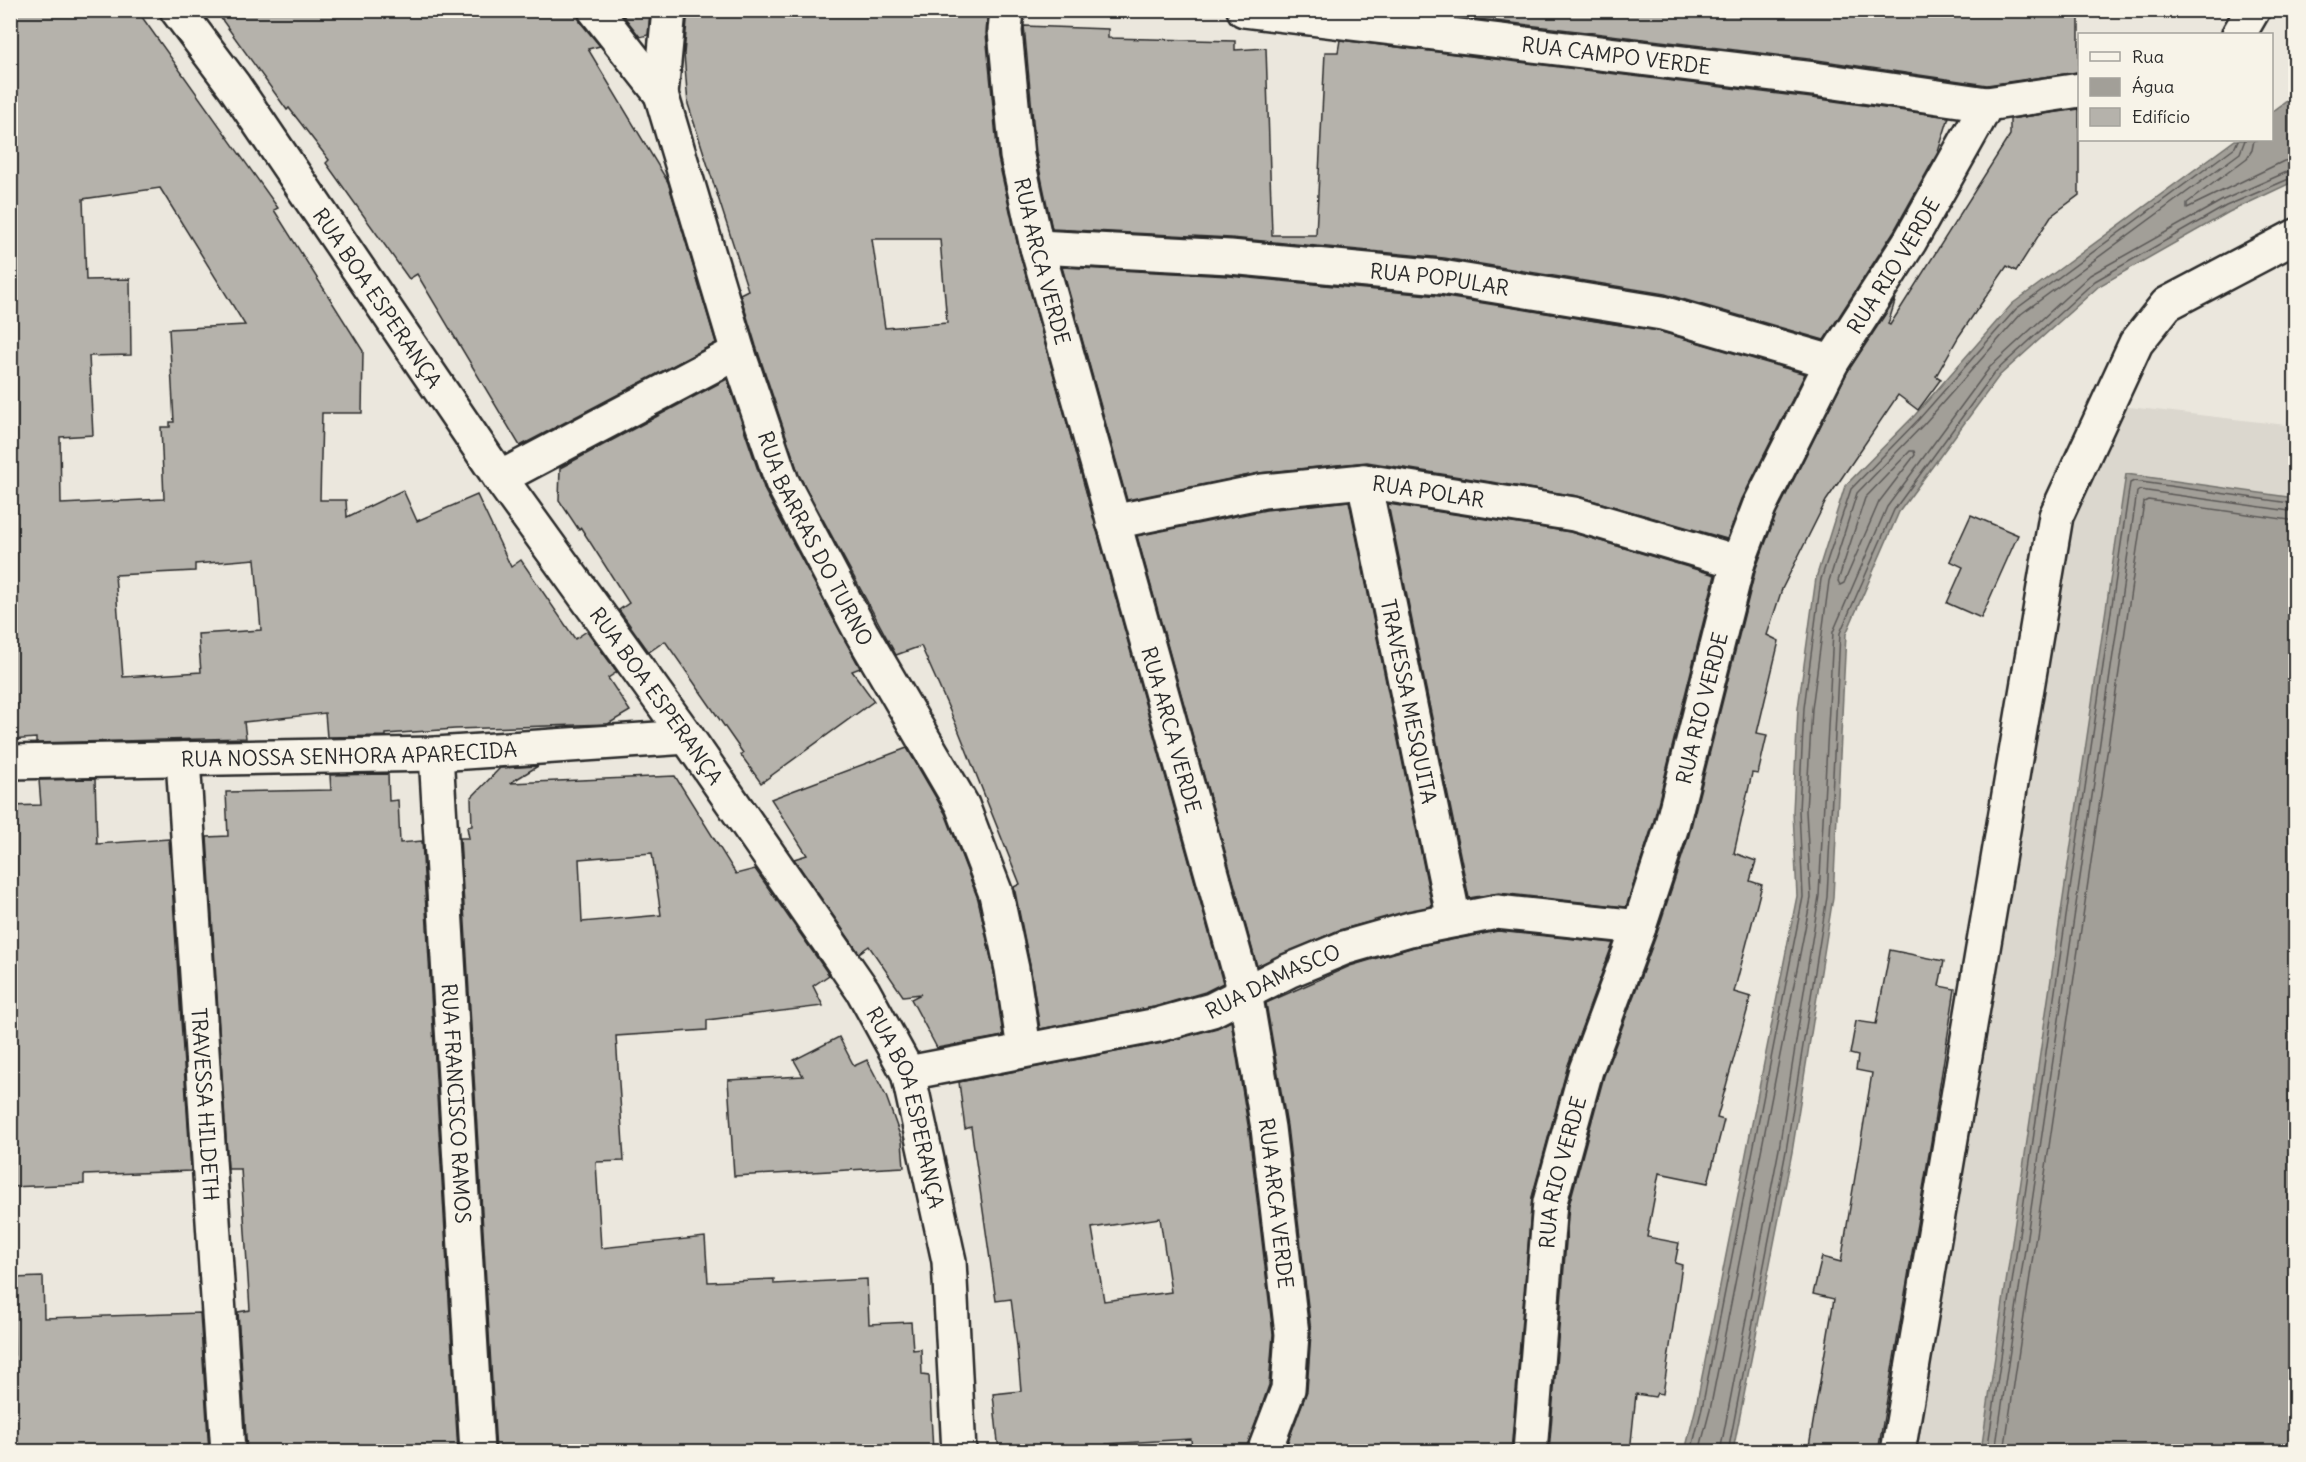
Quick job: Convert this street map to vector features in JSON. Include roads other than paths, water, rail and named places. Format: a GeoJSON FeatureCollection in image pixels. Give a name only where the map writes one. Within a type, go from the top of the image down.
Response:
{"type":"FeatureCollection","features":[{"type":"Feature","properties":{"kind":"street","name":"RUA BOA ESPERANÇA"},"geometry":{"type":"LineString","coordinates":[[177,10],[234,86],[500,478],[687,737],[863,991],[908,1073],[949,1261],[958,1452]]}},
{"type":"Feature","properties":{"kind":"street"},"geometry":{"type":"LineString","coordinates":[[595,10],[661,94]]}},
{"type":"Feature","properties":{"kind":"street","name":"RUA BARRAS DO TURNO"},"geometry":{"type":"LineString","coordinates":[[669,10],[661,94],[738,352],[782,482],[861,632],[962,805],[996,894],[1012,969],[1024,1049]]}},
{"type":"Feature","properties":{"kind":"street","name":"RUA ARCA VERDE"},"geometry":{"type":"LineString","coordinates":[[1007,10],[1005,31],[1017,156],[1037,247],[1245,992],[1268,1128],[1292,1334],[1288,1389],[1264,1452]]}},
{"type":"Feature","properties":{"kind":"street","name":"RUA CAMPO VERDE"},"geometry":{"type":"LineString","coordinates":[[1244,10],[1802,78],[1987,104]]}},
{"type":"Feature","properties":{"kind":"street"},"geometry":{"type":"LineString","coordinates":[[2239,33],[2253,10]]}},
{"type":"Feature","properties":{"kind":"street"},"geometry":{"type":"LineString","coordinates":[[1987,104],[2078,90]]}},
{"type":"Feature","properties":{"kind":"street","name":"RUA RIO VERDE"},"geometry":{"type":"LineString","coordinates":[[1530,1452],[1550,1202],[1586,1070],[1671,829],[1738,562],[1759,507],[1832,362],[1910,242],[1987,104]]}},
{"type":"Feature","properties":{"kind":"street"},"geometry":{"type":"LineString","coordinates":[[1898,1452],[2056,516],[2136,343],[2167,304],[2295,236]]}},
{"type":"Feature","properties":{"kind":"street","name":"RUA POPULAR"},"geometry":{"type":"LineString","coordinates":[[1037,247],[1230,257],[1441,277],[1662,313],[1832,362]]}},
{"type":"Feature","properties":{"kind":"street"},"geometry":{"type":"LineString","coordinates":[[500,478],[738,352]]}},
{"type":"Feature","properties":{"kind":"street","name":"RUA POLAR"},"geometry":{"type":"LineString","coordinates":[[1113,522],[1263,491],[1364,481],[1574,514],[1738,562]]}},
{"type":"Feature","properties":{"kind":"street","name":"TRAVESSA MESQUITA"},"geometry":{"type":"LineString","coordinates":[[1364,481],[1454,920]]}},
{"type":"Feature","properties":{"kind":"street","name":"RUA NOSSA SENHORA APARECIDA"},"geometry":{"type":"LineString","coordinates":[[10,762],[436,754],[687,737]]}},
{"type":"Feature","properties":{"kind":"street","name":"RUA FRANCISCO RAMOS"},"geometry":{"type":"LineString","coordinates":[[436,754],[477,1452]]}},
{"type":"Feature","properties":{"kind":"street","name":"TRAVESSA HILDETH"},"geometry":{"type":"LineString","coordinates":[[183,759],[228,1452]]}},
{"type":"Feature","properties":{"kind":"street","name":"RUA DAMASCO"},"geometry":{"type":"LineString","coordinates":[[908,1073],[1158,1025],[1212,1010],[1288,970],[1344,948],[1410,929],[1454,920],[1497,912],[1638,927]]}},
{"type":"Feature","properties":{"kind":"water"},"geometry":{"type":"Polygon","coordinates":[[[2295,95],[2295,181],[2229,212],[2099,286],[1999,376],[1899,512],[1846,634],[1833,897],[1792,1152],[1733,1451],[1685,1451],[1696,1407],[1797,896],[1793,812],[1798,708],[1816,578],[1845,486],[1915,415],[2012,304],[2234,141],[2273,141],[2273,111],[2295,95]]]}},
{"type":"Feature","properties":{"kind":"water"},"geometry":{"type":"Polygon","coordinates":[[[2126,474],[2295,498],[2295,1451],[1981,1451],[2126,474]]]}}]}
